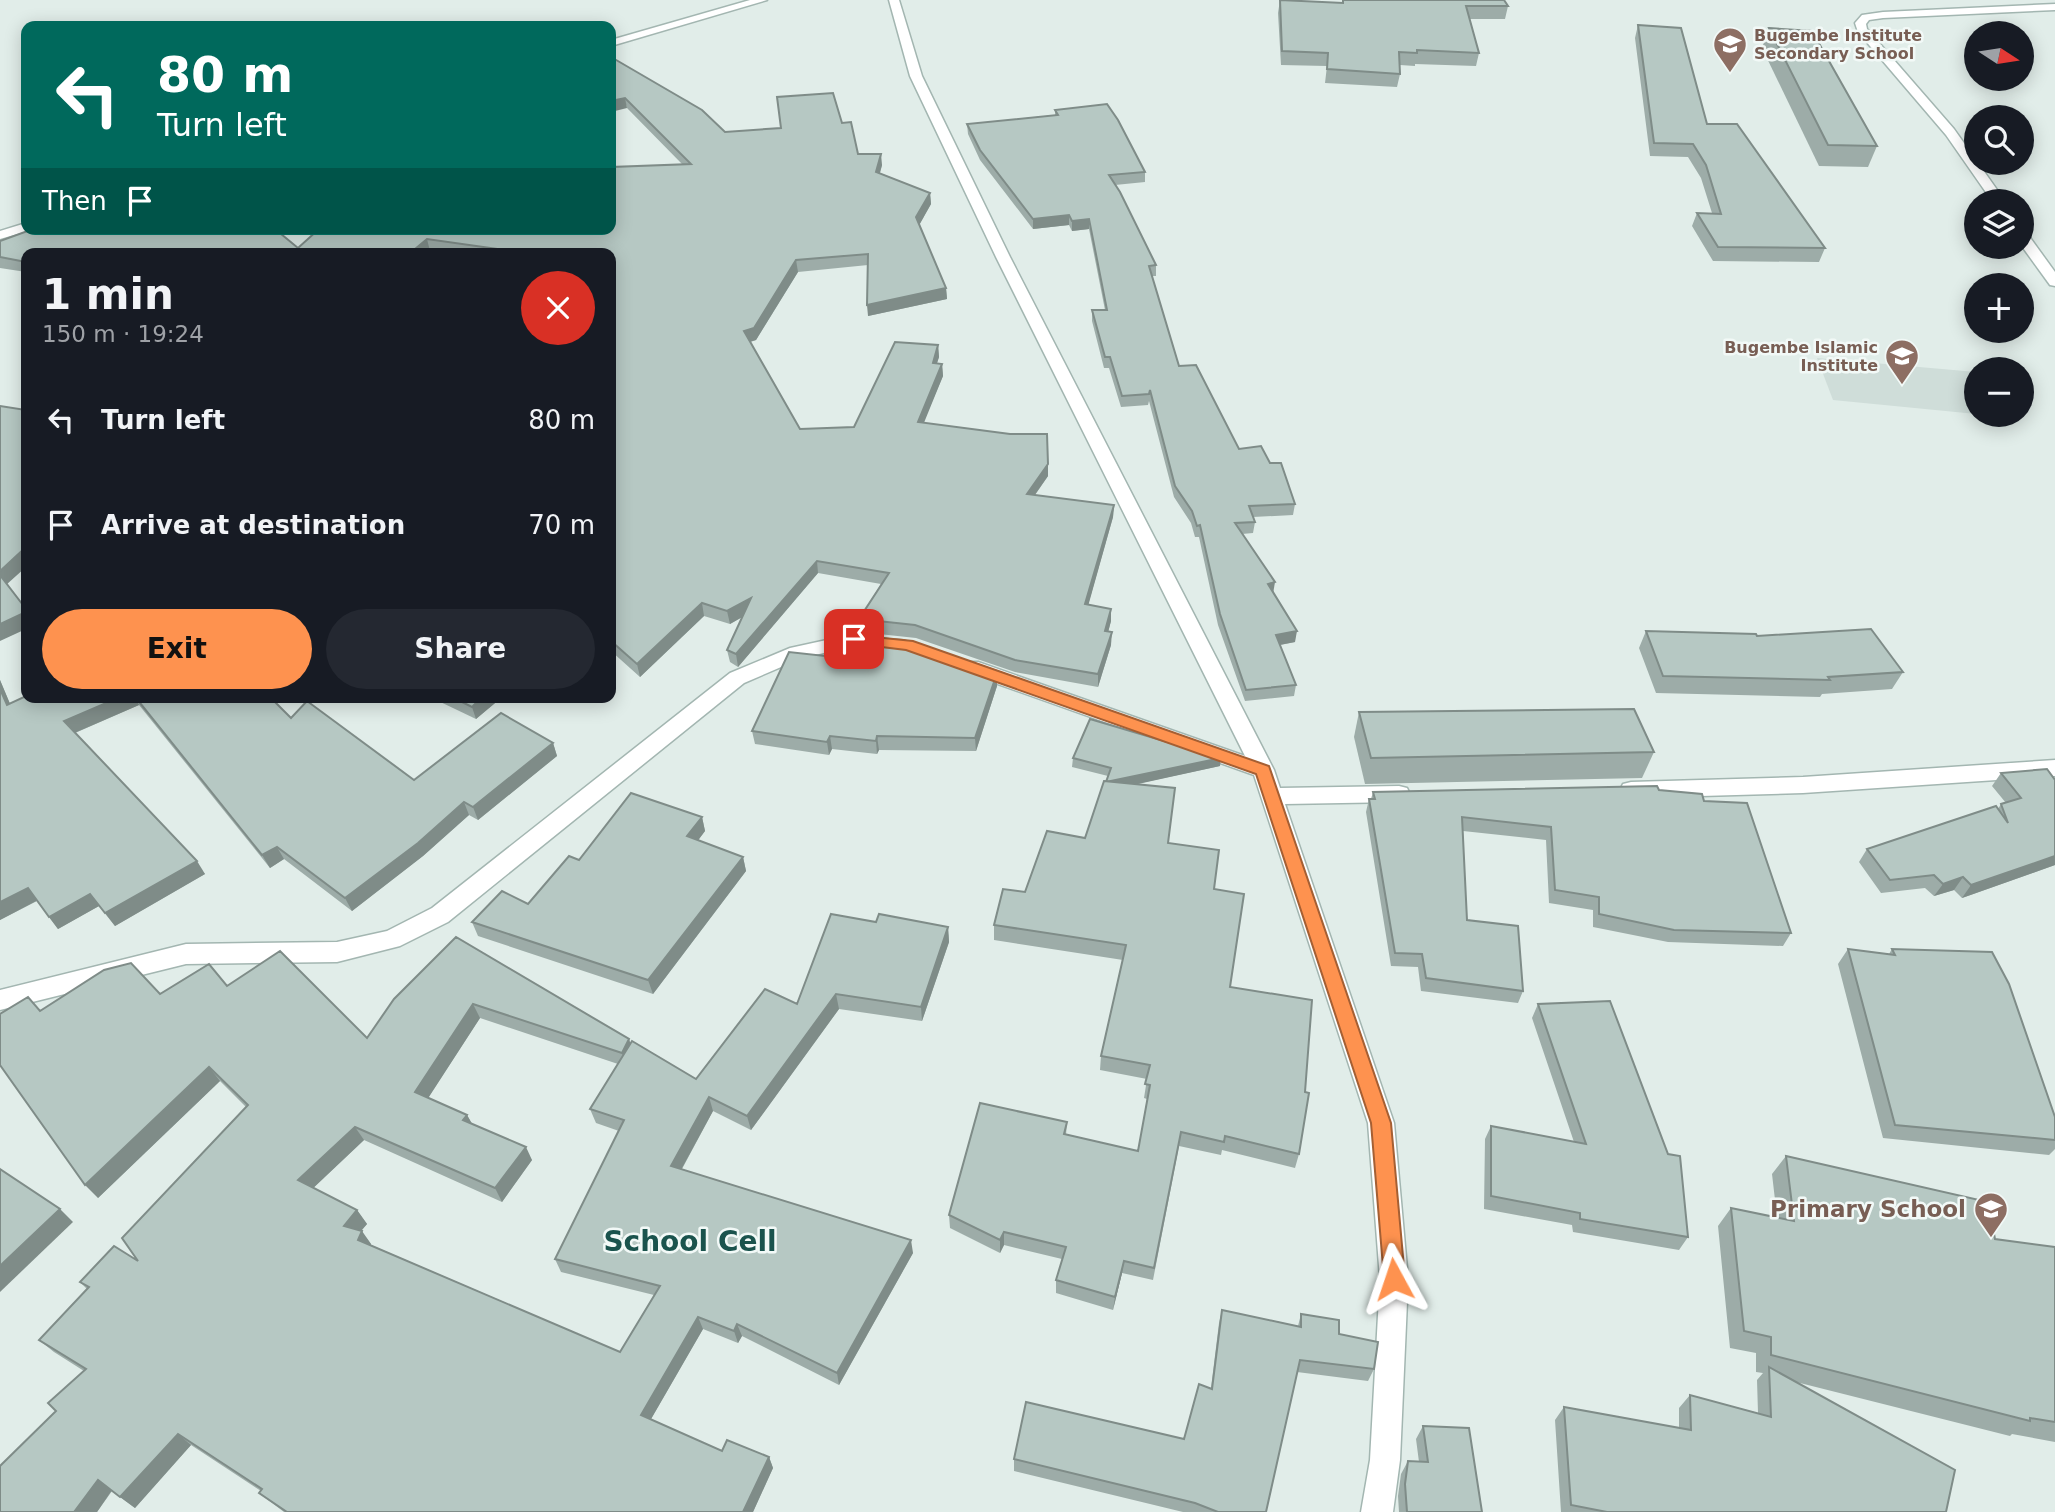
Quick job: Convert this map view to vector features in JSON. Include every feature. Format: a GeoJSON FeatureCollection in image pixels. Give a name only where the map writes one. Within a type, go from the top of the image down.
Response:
{"type":"FeatureCollection","features":[{"type":"Feature","properties":{"kind":"street"},"geometry":{"type":"LineString","coordinates":[[616,42],[762,0]]}},
{"type":"Feature","properties":{"kind":"street"},"geometry":{"type":"LineString","coordinates":[[894,0],[916,76],[1003,257],[1263,770],[1381,1123],[1394,1279],[1385,1460],[1377,1512]]}},
{"type":"Feature","properties":{"kind":"street"},"geometry":{"type":"LineString","coordinates":[[1990,189],[1950,132],[1862,30],[1860,23],[1866,17],[1883,15],[2055,8]]}},
{"type":"Feature","properties":{"kind":"street"},"geometry":{"type":"LineString","coordinates":[[0,235],[21,229]]}},
{"type":"Feature","properties":{"kind":"street"},"geometry":{"type":"LineString","coordinates":[[2034,252],[2055,282]]}},
{"type":"Feature","properties":{"kind":"street"},"geometry":{"type":"LineString","coordinates":[[0,1000],[116,969],[186,954],[337,952],[392,939],[440,915],[737,678],[797,653],[854,639],[894,644]]}},
{"type":"Feature","properties":{"kind":"street"},"geometry":{"type":"LineString","coordinates":[[947,659],[1263,770]]}},
{"type":"Feature","properties":{"kind":"street"},"geometry":{"type":"LineString","coordinates":[[1616,790],[1803,785],[2055,768]]}},
{"type":"Feature","properties":{"kind":"street"},"geometry":{"type":"LineString","coordinates":[[1272,796],[1424,794]]}},
{"type":"Feature","properties":{"kind":"shaded area","name":"Bugembe Islamic Institute"},"geometry":{"type":"Polygon","coordinates":[[[1817,358],[1964,371],[1964,413],[1833,400],[1817,358]]]}},
{"type":"Feature","properties":{"kind":"building"},"geometry":{"type":"Polygon","coordinates":[[[1280,0],[1343,3],[1343,0],[1504,0],[1508,6],[1466,6],[1479,53],[1417,50],[1417,53],[1399,52],[1400,74],[1327,69],[1328,53],[1282,51],[1280,0]]]}},
{"type":"Feature","properties":{"kind":"building"},"geometry":{"type":"Polygon","coordinates":[[[1638,25],[1681,28],[1707,124],[1737,124],[1825,248],[1718,247],[1697,213],[1721,214],[1706,165],[1693,144],[1654,143],[1638,25]]]}},
{"type":"Feature","properties":{"kind":"building"},"geometry":{"type":"Polygon","coordinates":[[[1769,28],[1812,31],[1877,146],[1828,145],[1769,28]]]}},
{"type":"Feature","properties":{"kind":"building"},"geometry":{"type":"Polygon","coordinates":[[[616,60],[702,110],[725,132],[781,128],[777,97],[833,93],[842,123],[851,122],[858,154],[881,154],[876,172],[930,193],[916,217],[946,288],[867,305],[868,254],[796,260],[754,328],[744,331],[800,429],[854,427],[895,342],[938,345],[933,363],[942,364],[918,422],[1010,434],[1047,434],[1048,464],[1027,494],[1114,505],[1085,604],[1111,609],[1105,631],[1112,632],[1098,674],[1015,660],[915,625],[859,619],[889,573],[817,561],[736,654],[727,650],[751,598],[727,611],[702,603],[637,664],[616,645],[616,248],[490,248],[427,239],[416,248],[298,248],[312,235],[616,235],[616,167],[691,164],[625,98],[616,100],[616,60]]]}},
{"type":"Feature","properties":{"kind":"building"},"geometry":{"type":"Polygon","coordinates":[[[1107,104],[1145,172],[1109,175],[1156,265],[1149,266],[1179,366],[1196,365],[1239,449],[1261,446],[1270,463],[1281,463],[1295,504],[1249,506],[1255,522],[1235,523],[1275,582],[1268,584],[1297,631],[1276,635],[1296,685],[1246,690],[1220,614],[1200,525],[1197,526],[1192,511],[1175,486],[1150,390],[1149,394],[1122,396],[1110,357],[1105,357],[1092,310],[1107,310],[1089,219],[1072,221],[1069,215],[1033,219],[980,150],[967,124],[1058,115],[1055,110],[1107,104]]]}},
{"type":"Feature","properties":{"kind":"building"},"geometry":{"type":"Polygon","coordinates":[[[21,233],[282,235],[298,248],[21,248],[21,261],[0,257],[0,241],[21,233]]]}},
{"type":"Feature","properties":{"kind":"building"},"geometry":{"type":"Polygon","coordinates":[[[0,406],[21,409],[21,552],[0,571],[0,406]]]}},
{"type":"Feature","properties":{"kind":"building"},"geometry":{"type":"Polygon","coordinates":[[[0,575],[21,602],[21,614],[0,624],[0,575]]]}},
{"type":"Feature","properties":{"kind":"building"},"geometry":{"type":"Polygon","coordinates":[[[1871,629],[1903,672],[1828,677],[1830,680],[1663,676],[1646,631],[1757,636],[1871,629]]]}},
{"type":"Feature","properties":{"kind":"building"},"geometry":{"type":"Polygon","coordinates":[[[847,636],[904,640],[997,673],[975,738],[877,736],[876,741],[830,736],[827,742],[752,731],[789,652],[834,657],[847,636]]]}},
{"type":"Feature","properties":{"kind":"building"},"geometry":{"type":"Polygon","coordinates":[[[0,689],[7,705],[21,698],[21,703],[106,703],[64,721],[197,861],[105,913],[90,894],[49,917],[28,888],[0,902],[0,689]]]}},
{"type":"Feature","properties":{"kind":"building"},"geometry":{"type":"Polygon","coordinates":[[[140,703],[276,703],[291,718],[305,703],[310,703],[414,780],[501,713],[553,743],[473,807],[464,802],[418,843],[345,898],[277,847],[262,855],[140,703]]]}},
{"type":"Feature","properties":{"kind":"building"},"geometry":{"type":"Polygon","coordinates":[[[1634,709],[1654,752],[1371,758],[1359,712],[1634,709]]]}},
{"type":"Feature","properties":{"kind":"building"},"geometry":{"type":"Polygon","coordinates":[[[1090,719],[1221,758],[1106,782],[1111,768],[1073,758],[1090,719]]]}},
{"type":"Feature","properties":{"kind":"building"},"geometry":{"type":"Polygon","coordinates":[[[2047,769],[2055,780],[2055,856],[1971,885],[1963,877],[1943,884],[1934,875],[1890,880],[1867,849],[1996,806],[2008,823],[2001,804],[2021,798],[2001,773],[2047,769]]]}},
{"type":"Feature","properties":{"kind":"building"},"geometry":{"type":"Polygon","coordinates":[[[1104,781],[1175,788],[1168,843],[1219,850],[1214,889],[1244,894],[1230,987],[1312,1000],[1305,1092],[1309,1093],[1299,1154],[1225,1136],[1224,1142],[1181,1132],[1154,1268],[1124,1261],[1115,1297],[1056,1280],[1066,1247],[1004,1232],[1000,1240],[949,1215],[980,1103],[1067,1122],[1064,1134],[1138,1151],[1150,1085],[1145,1084],[1150,1065],[1101,1056],[1126,945],[994,925],[1003,889],[1025,892],[1047,831],[1085,838],[1104,781]]]}},
{"type":"Feature","properties":{"kind":"building"},"geometry":{"type":"Polygon","coordinates":[[[1657,786],[1659,790],[1702,794],[1704,801],[1747,803],[1791,933],[1674,930],[1599,914],[1599,897],[1555,890],[1551,827],[1462,817],[1467,920],[1518,926],[1523,991],[1426,978],[1422,954],[1395,953],[1369,799],[1375,799],[1373,792],[1657,786]]]}},
{"type":"Feature","properties":{"kind":"building"},"geometry":{"type":"Polygon","coordinates":[[[631,793],[702,817],[687,836],[743,857],[648,980],[472,922],[502,891],[528,904],[569,856],[579,860],[631,793]]]}},
{"type":"Feature","properties":{"kind":"building"},"geometry":{"type":"Polygon","coordinates":[[[831,914],[876,922],[879,914],[948,927],[921,1007],[836,994],[747,1116],[709,1097],[671,1166],[911,1240],[837,1373],[737,1324],[734,1331],[698,1317],[641,1415],[722,1451],[727,1440],[769,1457],[743,1512],[287,1512],[259,1493],[262,1489],[178,1434],[120,1497],[98,1480],[74,1512],[0,1512],[0,1466],[56,1411],[48,1403],[86,1369],[39,1340],[89,1287],[80,1282],[114,1246],[138,1261],[122,1238],[248,1105],[209,1067],[85,1185],[0,1065],[0,1014],[28,997],[40,1011],[104,970],[131,963],[160,994],[209,964],[227,986],[280,951],[367,1038],[394,999],[456,937],[629,1039],[622,1053],[473,1004],[415,1092],[467,1115],[463,1120],[526,1147],[495,1188],[355,1127],[298,1180],[357,1210],[344,1226],[362,1231],[358,1240],[620,1352],[660,1286],[555,1259],[624,1120],[590,1109],[632,1041],[696,1079],[765,989],[797,1004],[831,914]]]}},
{"type":"Feature","properties":{"kind":"building"},"geometry":{"type":"Polygon","coordinates":[[[1848,949],[1895,955],[1892,949],[1992,952],[2009,984],[2055,1117],[2055,1140],[1895,1125],[1848,949]]]}},
{"type":"Feature","properties":{"kind":"building"},"geometry":{"type":"Polygon","coordinates":[[[1610,1001],[1668,1154],[1680,1156],[1688,1237],[1580,1219],[1580,1213],[1491,1196],[1491,1126],[1586,1144],[1538,1004],[1610,1001]]]}},
{"type":"Feature","properties":{"kind":"building"},"geometry":{"type":"Polygon","coordinates":[[[1786,1156],[1988,1202],[1995,1239],[2055,1247],[2055,1422],[2030,1418],[2030,1421],[1771,1355],[1771,1337],[1744,1331],[1731,1208],[1794,1221],[1786,1156]]]}},
{"type":"Feature","properties":{"kind":"building"},"geometry":{"type":"Polygon","coordinates":[[[0,1169],[60,1209],[0,1266],[0,1169]]]}},
{"type":"Feature","properties":{"kind":"building"},"geometry":{"type":"Polygon","coordinates":[[[1222,1310],[1301,1327],[1301,1314],[1339,1320],[1339,1334],[1378,1342],[1374,1369],[1300,1360],[1266,1512],[1218,1512],[1195,1503],[1014,1459],[1026,1402],[1184,1439],[1199,1384],[1212,1389],[1222,1310]]]}},
{"type":"Feature","properties":{"kind":"building"},"geometry":{"type":"Polygon","coordinates":[[[1769,1367],[1955,1470],[1946,1512],[1607,1512],[1571,1505],[1564,1407],[1691,1430],[1690,1395],[1771,1417],[1769,1367]]]}},
{"type":"Feature","properties":{"kind":"building"},"geometry":{"type":"Polygon","coordinates":[[[1423,1426],[1469,1428],[1482,1512],[1407,1512],[1405,1484],[1408,1461],[1428,1462],[1423,1426]]]}},
{"type":"Feature","properties":{"kind":"place","name":"Bugembe Institute Secondary School"},"geometry":{"type":"Point","coordinates":[1730,74]}},
{"type":"Feature","properties":{"kind":"place","name":"Bugembe Islamic Institute"},"geometry":{"type":"Point","coordinates":[1902,386]}},
{"type":"Feature","properties":{"kind":"place","name":"Primary School"},"geometry":{"type":"Point","coordinates":[1991,1239]}},
{"type":"Feature","properties":{"kind":"district","name":"School Cell"},"geometry":{"type":"Point","coordinates":[690,1241]}},
{"type":"Feature","properties":{"kind":"route"},"geometry":{"type":"LineString","coordinates":[[854,639],[908,645],[1263,770],[1381,1123],[1394,1279]]}}]}
